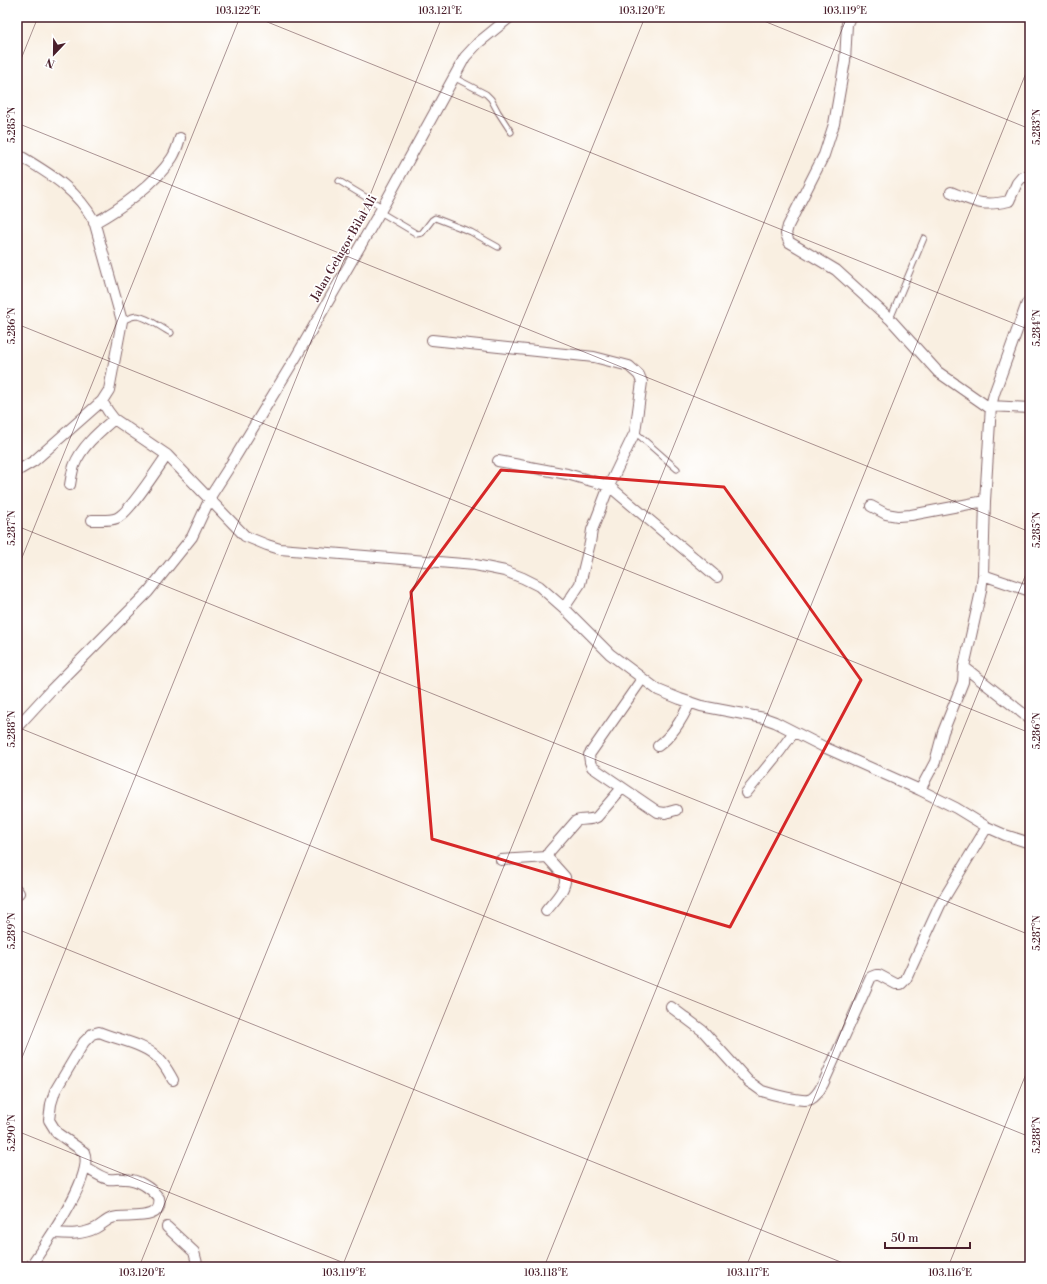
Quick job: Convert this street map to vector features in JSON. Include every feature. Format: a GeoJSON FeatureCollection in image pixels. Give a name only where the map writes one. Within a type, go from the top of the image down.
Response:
{"type":"FeatureCollection","features":[{"type":"Feature","properties":{"kind":"street","name":"Jalan Gelugor Bilal Ali"},"geometry":{"type":"LineString","coordinates":[[17,727],[51,690],[148,592],[192,537],[381,211],[455,78],[465,57],[471,49],[510,17]]}},
{"type":"Feature","properties":{"kind":"street"},"geometry":{"type":"LineString","coordinates":[[850,17],[847,24],[845,61],[834,124],[824,154],[788,226],[786,234],[789,242],[836,270],[890,319],[938,372],[991,408],[1030,408]]}},
{"type":"Feature","properties":{"kind":"street"},"geometry":{"type":"LineString","coordinates":[[94,223],[113,213],[150,182],[172,158],[180,138]]}},
{"type":"Feature","properties":{"kind":"street"},"geometry":{"type":"LineString","coordinates":[[17,154],[59,180],[79,198],[87,208],[94,223],[121,312],[122,321],[108,390],[102,401],[34,460],[17,471]]}},
{"type":"Feature","properties":{"kind":"street"},"geometry":{"type":"LineString","coordinates":[[951,192],[978,203],[990,204],[1009,201],[1022,177],[1030,177]]}},
{"type":"Feature","properties":{"kind":"street"},"geometry":{"type":"LineString","coordinates":[[920,790],[935,762],[943,732],[963,682],[964,667],[981,591],[983,575],[985,501],[991,408],[994,394],[1019,324],[1027,303],[1030,300]]}},
{"type":"Feature","properties":{"kind":"street"},"geometry":{"type":"LineString","coordinates":[[432,340],[580,355],[629,366],[639,375],[642,382],[635,432],[609,486],[592,530],[583,577],[564,608]]}},
{"type":"Feature","properties":{"kind":"street"},"geometry":{"type":"LineString","coordinates":[[102,401],[114,419],[167,455],[245,536],[280,549],[475,564],[497,569],[523,578],[539,586],[564,608],[610,654],[658,690],[690,702],[764,718],[775,722],[826,748],[920,790],[1005,835],[1030,843]]}},
{"type":"Feature","properties":{"kind":"street"},"geometry":{"type":"LineString","coordinates":[[70,485],[74,465],[81,454],[98,434],[114,419]]}},
{"type":"Feature","properties":{"kind":"street"},"geometry":{"type":"LineString","coordinates":[[92,520],[118,518],[130,505],[167,455]]}},
{"type":"Feature","properties":{"kind":"street"},"geometry":{"type":"LineString","coordinates":[[498,461],[567,474],[609,486],[717,577]]}},
{"type":"Feature","properties":{"kind":"street"},"geometry":{"type":"LineString","coordinates":[[871,506],[886,514],[898,516],[985,501]]}},
{"type":"Feature","properties":{"kind":"street"},"geometry":{"type":"LineString","coordinates":[[983,575],[1030,591]]}},
{"type":"Feature","properties":{"kind":"street"},"geometry":{"type":"LineString","coordinates":[[964,667],[1030,719]]}},
{"type":"Feature","properties":{"kind":"street"},"geometry":{"type":"LineString","coordinates":[[642,679],[589,755],[590,762],[592,767],[658,812],[665,813],[676,810]]}},
{"type":"Feature","properties":{"kind":"street"},"geometry":{"type":"LineString","coordinates":[[658,746],[672,734],[685,714],[690,702]]}},
{"type":"Feature","properties":{"kind":"street"},"geometry":{"type":"LineString","coordinates":[[746,793],[794,732]]}},
{"type":"Feature","properties":{"kind":"street"},"geometry":{"type":"LineString","coordinates":[[547,857],[549,852],[576,821],[597,817],[622,788]]}},
{"type":"Feature","properties":{"kind":"street"},"geometry":{"type":"LineString","coordinates":[[671,1007],[704,1031],[749,1082],[756,1087],[772,1094],[805,1100],[811,1099],[815,1096],[823,1084],[830,1070],[871,977],[876,975],[896,984],[901,984],[906,979],[940,905],[987,826]]}},
{"type":"Feature","properties":{"kind":"street"},"geometry":{"type":"LineString","coordinates":[[501,860],[547,857]]}},
{"type":"Feature","properties":{"kind":"street"},"geometry":{"type":"LineString","coordinates":[[546,911],[562,888],[565,881],[564,877],[547,857]]}},
{"type":"Feature","properties":{"kind":"street"},"geometry":{"type":"LineString","coordinates":[[30,1267],[54,1233],[72,1200],[85,1167],[86,1156],[84,1152],[60,1136],[49,1120],[50,1104],[55,1091],[84,1042],[92,1034],[99,1032],[145,1048],[154,1053],[161,1060],[173,1080]]}},
{"type":"Feature","properties":{"kind":"street"},"geometry":{"type":"LineString","coordinates":[[54,1233],[74,1234],[86,1232],[97,1227],[110,1218],[118,1216],[142,1216],[153,1212],[159,1206],[159,1198],[153,1191],[143,1184],[126,1178],[112,1180],[85,1167]]}},
{"type":"Feature","properties":{"kind":"street"},"geometry":{"type":"LineString","coordinates":[[167,1227],[194,1252],[198,1267]]}},
{"type":"Feature","properties":{"kind":"lane"},"geometry":{"type":"LineString","coordinates":[[455,78],[486,94],[491,99],[511,132]]}},
{"type":"Feature","properties":{"kind":"lane"},"geometry":{"type":"LineString","coordinates":[[338,181],[415,233],[420,235],[422,234],[435,218],[470,232],[498,247]]}},
{"type":"Feature","properties":{"kind":"lane"},"geometry":{"type":"LineString","coordinates":[[890,319],[924,238]]}},
{"type":"Feature","properties":{"kind":"lane"},"geometry":{"type":"LineString","coordinates":[[122,321],[132,316],[138,316],[146,318],[171,333]]}},
{"type":"Feature","properties":{"kind":"lane"},"geometry":{"type":"LineString","coordinates":[[635,432],[677,469]]}},
{"type":"Feature","properties":{"kind":"highlighted area"},"geometry":{"type":"Polygon","coordinates":[[[501,470],[724,487],[861,680],[730,927],[432,839],[411,592],[501,470]]]}}]}
